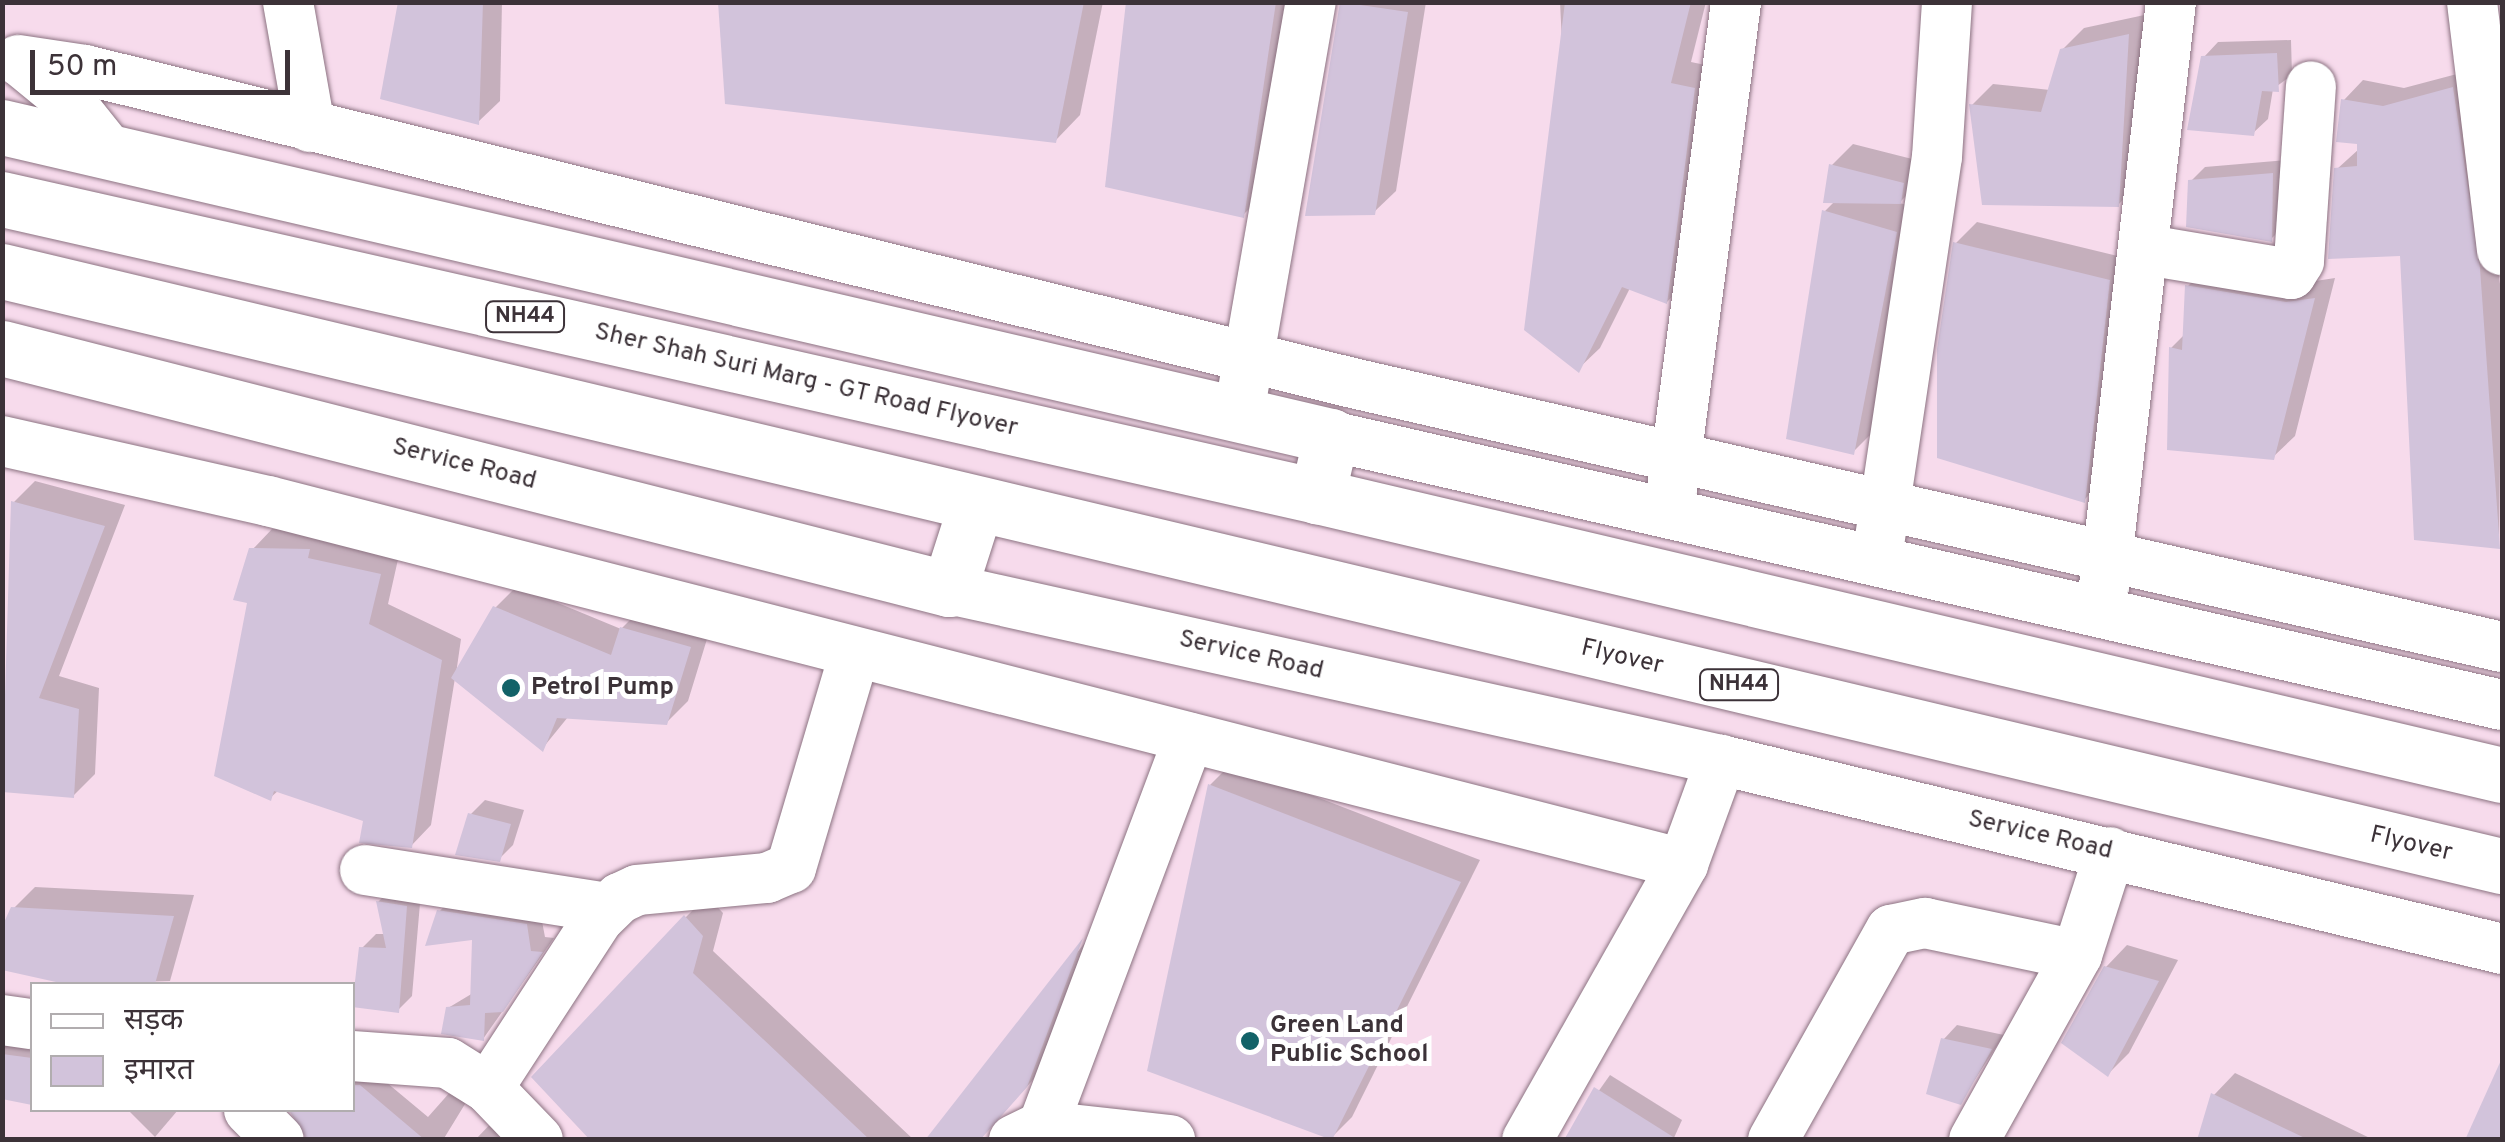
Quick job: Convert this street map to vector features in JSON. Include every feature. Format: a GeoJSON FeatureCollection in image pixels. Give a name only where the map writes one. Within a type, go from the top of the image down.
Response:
{"type":"FeatureCollection","features":[{"type":"Feature","properties":{"kind":"main road"},"geometry":{"type":"LineString","coordinates":[[2,127],[1331,436],[1318,496]]}},
{"type":"Feature","properties":{"kind":"main road","name":"Sher Shah Suri Marg - GT Road Flyover"},"geometry":{"type":"LineString","coordinates":[[2,200],[1318,496]]}},
{"type":"Feature","properties":{"kind":"main road","name":"NH44"},"geometry":{"type":"LineString","coordinates":[[2,271],[976,505]]}},
{"type":"Feature","properties":{"kind":"main road","name":"Service Road"},"geometry":{"type":"LineString","coordinates":[[2,348],[949,588]]}},
{"type":"Feature","properties":{"kind":"main road","name":"NH44"},"geometry":{"type":"LineString","coordinates":[[1318,496],[2502,776]]}},
{"type":"Feature","properties":{"kind":"main road"},"geometry":{"type":"LineString","coordinates":[[949,588],[976,505]]}},
{"type":"Feature","properties":{"kind":"main road","name":"Flyover"},"geometry":{"type":"LineString","coordinates":[[976,505],[2502,866]]}},
{"type":"Feature","properties":{"kind":"street"},"geometry":{"type":"LineString","coordinates":[[288,2],[310,127]]}},
{"type":"Feature","properties":{"kind":"street"},"geometry":{"type":"LineString","coordinates":[[1240,415],[1247,356],[1311,2]]}},
{"type":"Feature","properties":{"kind":"street"},"geometry":{"type":"LineString","coordinates":[[1669,509],[1736,2]]}},
{"type":"Feature","properties":{"kind":"street"},"geometry":{"type":"LineString","coordinates":[[1877,558],[1936,157],[1948,2]]}},
{"type":"Feature","properties":{"kind":"street"},"geometry":{"type":"LineString","coordinates":[[2100,610],[2146,250],[2172,2]]}},
{"type":"Feature","properties":{"kind":"street"},"geometry":{"type":"LineString","coordinates":[[2472,2],[2502,250]]}},
{"type":"Feature","properties":{"kind":"street"},"geometry":{"type":"LineString","coordinates":[[10,56],[1677,459],[2502,647]]}},
{"type":"Feature","properties":{"kind":"street"},"geometry":{"type":"LineString","coordinates":[[10,56],[69,102],[109,151]]}},
{"type":"Feature","properties":{"kind":"street"},"geometry":{"type":"LineString","coordinates":[[2146,250],[2291,274],[2300,261],[2311,86]]}},
{"type":"Feature","properties":{"kind":"street"},"geometry":{"type":"LineString","coordinates":[[1331,436],[1669,509],[2502,705]]}},
{"type":"Feature","properties":{"kind":"street"},"geometry":{"type":"LineString","coordinates":[[2,441],[268,501],[1683,864]]}},
{"type":"Feature","properties":{"kind":"street","name":"Service Road"},"geometry":{"type":"LineString","coordinates":[[949,588],[1721,760],[2502,948]]}},
{"type":"Feature","properties":{"kind":"street"},"geometry":{"type":"LineString","coordinates":[[488,1088],[608,908],[637,890],[766,878],[791,868],[856,652]]}},
{"type":"Feature","properties":{"kind":"street"},"geometry":{"type":"LineString","coordinates":[[1170,1140],[1029,1133],[1189,737]]}},
{"type":"Feature","properties":{"kind":"street"},"geometry":{"type":"LineString","coordinates":[[1527,1140],[1683,864],[1721,760]]}},
{"type":"Feature","properties":{"kind":"street"},"geometry":{"type":"LineString","coordinates":[[1974,1140],[2077,956],[2110,852]]}},
{"type":"Feature","properties":{"kind":"street"},"geometry":{"type":"LineString","coordinates":[[365,870],[608,908]]}},
{"type":"Feature","properties":{"kind":"street"},"geometry":{"type":"LineString","coordinates":[[1773,1140],[1891,930],[1925,923],[2077,956]]}},
{"type":"Feature","properties":{"kind":"street"},"geometry":{"type":"LineString","coordinates":[[2,1020],[30,1024]]}},
{"type":"Feature","properties":{"kind":"street"},"geometry":{"type":"LineString","coordinates":[[355,1056],[448,1063],[488,1088],[538,1140]]}},
{"type":"Feature","properties":{"kind":"street"},"geometry":{"type":"LineString","coordinates":[[251,1112],[279,1140]]}},
{"type":"Feature","properties":{"kind":"building"},"geometry":{"type":"Polygon","coordinates":[[[398,2],[483,2],[479,125],[380,99],[398,2]]]}},
{"type":"Feature","properties":{"kind":"building"},"geometry":{"type":"Polygon","coordinates":[[[718,2],[1084,2],[1056,143],[725,104],[718,2]]]}},
{"type":"Feature","properties":{"kind":"building"},"geometry":{"type":"Polygon","coordinates":[[[1126,2],[1276,2],[1244,218],[1105,187],[1126,2]]]}},
{"type":"Feature","properties":{"kind":"building"},"geometry":{"type":"Polygon","coordinates":[[[1340,2],[1408,12],[1375,215],[1305,216],[1340,2]]]}},
{"type":"Feature","properties":{"kind":"building"},"geometry":{"type":"Polygon","coordinates":[[[1565,2],[1691,2],[1671,83],[1695,88],[1667,304],[1622,287],[1579,373],[1524,330],[1565,2]]]}},
{"type":"Feature","properties":{"kind":"building"},"geometry":{"type":"Polygon","coordinates":[[[2129,34],[2119,207],[1982,205],[1969,104],[2041,112],[2060,49],[2129,34]]]}},
{"type":"Feature","properties":{"kind":"building"},"geometry":{"type":"Polygon","coordinates":[[[2277,53],[2279,92],[2262,91],[2254,136],[2187,130],[2201,56],[2277,53]]]}},
{"type":"Feature","properties":{"kind":"building"},"geometry":{"type":"Polygon","coordinates":[[[2453,87],[2480,268],[2500,549],[2414,540],[2400,256],[2328,259],[2334,168],[2357,166],[2357,144],[2336,142],[2341,99],[2383,106],[2453,87]]]}},
{"type":"Feature","properties":{"kind":"building"},"geometry":{"type":"Polygon","coordinates":[[[1829,164],[1904,183],[1901,204],[1823,203],[1829,164]]]}},
{"type":"Feature","properties":{"kind":"building"},"geometry":{"type":"Polygon","coordinates":[[[2273,173],[2272,242],[2186,227],[2188,180],[2273,173]]]}},
{"type":"Feature","properties":{"kind":"building"},"geometry":{"type":"Polygon","coordinates":[[[1822,210],[1897,232],[1854,455],[1786,439],[1822,210]]]}},
{"type":"Feature","properties":{"kind":"building"},"geometry":{"type":"Polygon","coordinates":[[[1953,242],[2110,280],[2085,503],[1937,458],[1937,349],[1953,242]]]}},
{"type":"Feature","properties":{"kind":"building"},"geometry":{"type":"Polygon","coordinates":[[[2185,285],[2286,302],[2315,298],[2274,460],[2167,450],[2169,347],[2182,350],[2185,285]]]}},
{"type":"Feature","properties":{"kind":"building"},"geometry":{"type":"Polygon","coordinates":[[[11,501],[105,526],[39,698],[79,709],[74,798],[2,792],[11,501]]]}},
{"type":"Feature","properties":{"kind":"building"},"geometry":{"type":"Polygon","coordinates":[[[249,548],[310,549],[308,558],[381,574],[369,624],[442,660],[412,848],[359,843],[363,821],[274,791],[271,801],[214,776],[247,603],[233,600],[249,548]]]}},
{"type":"Feature","properties":{"kind":"building"},"geometry":{"type":"Polygon","coordinates":[[[493,606],[611,655],[620,627],[691,647],[667,725],[557,718],[543,752],[451,678],[493,606]]]}},
{"type":"Feature","properties":{"kind":"building"},"geometry":{"type":"Polygon","coordinates":[[[1208,784],[1461,882],[1332,1140],[1147,1071],[1208,784]]]}},
{"type":"Feature","properties":{"kind":"building"},"geometry":{"type":"Polygon","coordinates":[[[468,813],[511,824],[500,862],[455,855],[468,813]]]}},
{"type":"Feature","properties":{"kind":"building"},"geometry":{"type":"Polygon","coordinates":[[[376,901],[407,906],[399,1013],[355,1007],[359,947],[386,948],[376,901]]]}},
{"type":"Feature","properties":{"kind":"building"},"geometry":{"type":"Polygon","coordinates":[[[11,907],[174,916],[156,982],[56,982],[2,970],[2,927],[11,907]]]}},
{"type":"Feature","properties":{"kind":"building"},"geometry":{"type":"Polygon","coordinates":[[[437,910],[527,924],[531,951],[543,952],[503,1012],[485,1013],[484,1041],[441,1034],[446,1007],[470,1005],[472,940],[425,946],[437,910]]]}},
{"type":"Feature","properties":{"kind":"building"},"geometry":{"type":"Polygon","coordinates":[[[684,915],[703,936],[693,973],[870,1140],[590,1140],[531,1077],[684,915]]]}},
{"type":"Feature","properties":{"kind":"building"},"geometry":{"type":"Polygon","coordinates":[[[1083,938],[1027,1087],[980,1140],[925,1140],[1083,938]]]}},
{"type":"Feature","properties":{"kind":"building"},"geometry":{"type":"Polygon","coordinates":[[[2104,966],[2159,981],[2108,1077],[2061,1043],[2104,966]]]}},
{"type":"Feature","properties":{"kind":"building"},"geometry":{"type":"Polygon","coordinates":[[[1941,1038],[1992,1049],[1961,1105],[1926,1094],[1941,1038]]]}},
{"type":"Feature","properties":{"kind":"building"},"geometry":{"type":"Polygon","coordinates":[[[2,1054],[30,1058],[30,1105],[2,1099],[2,1054]]]}},
{"type":"Feature","properties":{"kind":"building"},"geometry":{"type":"Polygon","coordinates":[[[2502,1058],[2502,1140],[2465,1140],[2502,1058]]]}},
{"type":"Feature","properties":{"kind":"building"},"geometry":{"type":"Polygon","coordinates":[[[355,1085],[360,1085],[425,1140],[307,1140],[290,1112],[355,1112],[355,1085]]]}},
{"type":"Feature","properties":{"kind":"building"},"geometry":{"type":"Polygon","coordinates":[[[1594,1087],[1678,1140],[1564,1140],[1594,1087]]]}},
{"type":"Feature","properties":{"kind":"building"},"geometry":{"type":"Polygon","coordinates":[[[2211,1093],[2309,1140],[2197,1140],[2211,1093]]]}},
{"type":"Feature","properties":{"kind":"place","name":"Petrol Pump"},"geometry":{"type":"Point","coordinates":[511,688]}},
{"type":"Feature","properties":{"kind":"place","name":"Green Land Public School"},"geometry":{"type":"Point","coordinates":[1250,1041]}}]}
